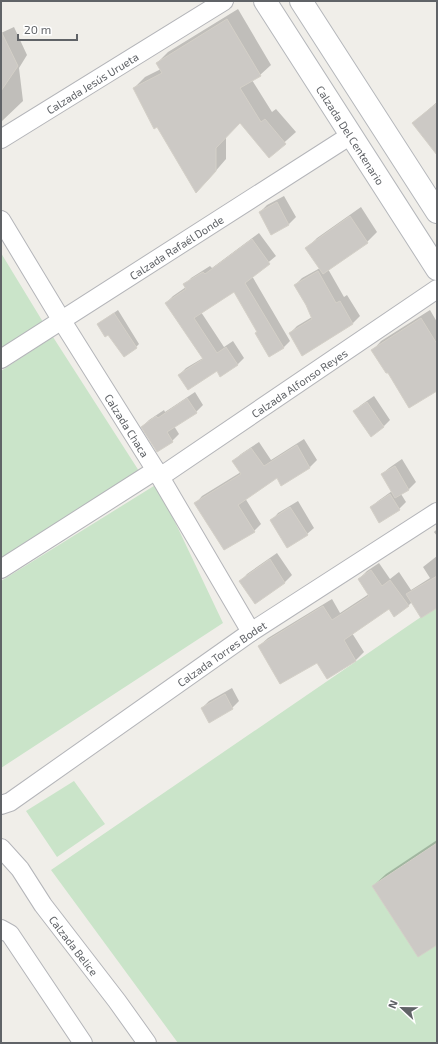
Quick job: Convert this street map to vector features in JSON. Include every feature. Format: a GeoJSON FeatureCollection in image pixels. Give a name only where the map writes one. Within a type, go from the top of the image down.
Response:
{"type":"FeatureCollection","features":[{"type":"Feature","properties":{"kind":"main road","name":"Calzada Del Centenario"},"geometry":{"type":"LineString","coordinates":[[265,1],[437,269]]}},
{"type":"Feature","properties":{"kind":"main road"},"geometry":{"type":"LineString","coordinates":[[302,1],[437,212]]}},
{"type":"Feature","properties":{"kind":"street","name":"Calzada Jesús Urueta"},"geometry":{"type":"LineString","coordinates":[[1,138],[224,1]]}},
{"type":"Feature","properties":{"kind":"street","name":"Calzada Rafaél Donde"},"geometry":{"type":"LineString","coordinates":[[1,359],[351,135]]}},
{"type":"Feature","properties":{"kind":"street","name":"Calzada Chaca"},"geometry":{"type":"LineString","coordinates":[[1,220],[62,321],[158,473],[251,632]]}},
{"type":"Feature","properties":{"kind":"street","name":"Calzada Alfonso Reyes"},"geometry":{"type":"LineString","coordinates":[[1,569],[158,473],[437,289]]}},
{"type":"Feature","properties":{"kind":"street","name":"Calzada Torres Bodet"},"geometry":{"type":"LineString","coordinates":[[4,808],[251,632],[437,512]]}},
{"type":"Feature","properties":{"kind":"street","name":"Calzada Belice"},"geometry":{"type":"LineString","coordinates":[[1,848],[20,869],[43,905],[147,1043]]}},
{"type":"Feature","properties":{"kind":"street"},"geometry":{"type":"LineString","coordinates":[[1,929],[10,934],[83,1043]]}},
{"type":"Feature","properties":{"kind":"green space"},"geometry":{"type":"Polygon","coordinates":[[[1,253],[43,322],[1,349],[1,253]]]}},
{"type":"Feature","properties":{"kind":"green space"},"geometry":{"type":"Polygon","coordinates":[[[53,337],[139,471],[1,558],[1,371],[53,337]]]}},
{"type":"Feature","properties":{"kind":"green space"},"geometry":{"type":"Polygon","coordinates":[[[157,484],[223,623],[1,768],[1,581],[157,484]]]}},
{"type":"Feature","properties":{"kind":"green space"},"geometry":{"type":"Polygon","coordinates":[[[437,606],[437,1043],[178,1043],[51,870],[437,606]]]}},
{"type":"Feature","properties":{"kind":"green space"},"geometry":{"type":"Polygon","coordinates":[[[74,781],[105,824],[57,857],[26,811],[74,781]]]}},
{"type":"Feature","properties":{"kind":"building"},"geometry":{"type":"Polygon","coordinates":[[[227,19],[261,76],[240,88],[261,122],[265,119],[286,144],[269,158],[240,123],[216,148],[216,171],[196,193],[157,127],[154,129],[133,88],[162,73],[156,63],[227,19]]]}},
{"type":"Feature","properties":{"kind":"building"},"geometry":{"type":"Polygon","coordinates":[[[1,31],[18,66],[1,91],[1,31]]]}},
{"type":"Feature","properties":{"kind":"building"},"geometry":{"type":"Polygon","coordinates":[[[437,103],[437,155],[412,123],[437,103]]]}},
{"type":"Feature","properties":{"kind":"building"},"geometry":{"type":"Polygon","coordinates":[[[277,202],[289,225],[271,235],[259,212],[277,202]]]}},
{"type":"Feature","properties":{"kind":"building"},"geometry":{"type":"Polygon","coordinates":[[[350,216],[368,243],[323,274],[305,248],[350,216]]]}},
{"type":"Feature","properties":{"kind":"building"},"geometry":{"type":"Polygon","coordinates":[[[252,239],[270,264],[245,283],[284,348],[269,357],[255,333],[257,332],[234,292],[194,318],[217,353],[226,347],[238,365],[220,377],[217,371],[188,390],[178,375],[203,359],[165,303],[186,289],[183,284],[203,272],[205,274],[252,239]]]}},
{"type":"Feature","properties":{"kind":"building"},"geometry":{"type":"Polygon","coordinates":[[[318,271],[336,303],[340,301],[353,324],[302,356],[289,333],[312,319],[306,305],[294,285],[318,271]]]}},
{"type":"Feature","properties":{"kind":"building"},"geometry":{"type":"Polygon","coordinates":[[[114,313],[137,348],[124,357],[108,335],[105,337],[97,324],[114,313]]]}},
{"type":"Feature","properties":{"kind":"building"},"geometry":{"type":"Polygon","coordinates":[[[421,318],[437,344],[437,391],[409,408],[388,373],[386,373],[371,350],[421,318]]]}},
{"type":"Feature","properties":{"kind":"building"},"geometry":{"type":"Polygon","coordinates":[[[187,398],[197,413],[167,432],[173,442],[157,452],[141,427],[156,416],[158,418],[187,398]]]}},
{"type":"Feature","properties":{"kind":"building"},"geometry":{"type":"Polygon","coordinates":[[[367,402],[384,427],[371,437],[353,411],[367,402]]]}},
{"type":"Feature","properties":{"kind":"building"},"geometry":{"type":"Polygon","coordinates":[[[297,445],[310,468],[281,486],[277,478],[238,505],[255,532],[224,550],[194,503],[241,474],[232,461],[251,448],[264,466],[297,445]]]}},
{"type":"Feature","properties":{"kind":"building"},"geometry":{"type":"Polygon","coordinates":[[[395,466],[409,490],[395,498],[381,474],[395,466]]]}},
{"type":"Feature","properties":{"kind":"building"},"geometry":{"type":"Polygon","coordinates":[[[390,494],[400,510],[379,523],[370,507],[390,494]]]}},
{"type":"Feature","properties":{"kind":"building"},"geometry":{"type":"Polygon","coordinates":[[[290,507],[308,535],[287,548],[270,520],[290,507]]]}},
{"type":"Feature","properties":{"kind":"building"},"geometry":{"type":"Polygon","coordinates":[[[270,559],[285,583],[255,604],[239,581],[270,559]]]}},
{"type":"Feature","properties":{"kind":"building"},"geometry":{"type":"Polygon","coordinates":[[[371,570],[382,586],[390,580],[409,606],[394,617],[389,609],[344,640],[356,661],[327,679],[317,663],[280,684],[258,646],[323,606],[332,620],[369,596],[358,579],[371,570]]]}},
{"type":"Feature","properties":{"kind":"building"},"geometry":{"type":"Polygon","coordinates":[[[437,576],[437,608],[421,618],[406,594],[437,576]]]}},
{"type":"Feature","properties":{"kind":"building"},"geometry":{"type":"Polygon","coordinates":[[[225,694],[233,709],[209,723],[201,708],[225,694]]]}},
{"type":"Feature","properties":{"kind":"building"},"geometry":{"type":"Polygon","coordinates":[[[437,843],[437,945],[418,957],[372,886],[437,843]]]}}]}
